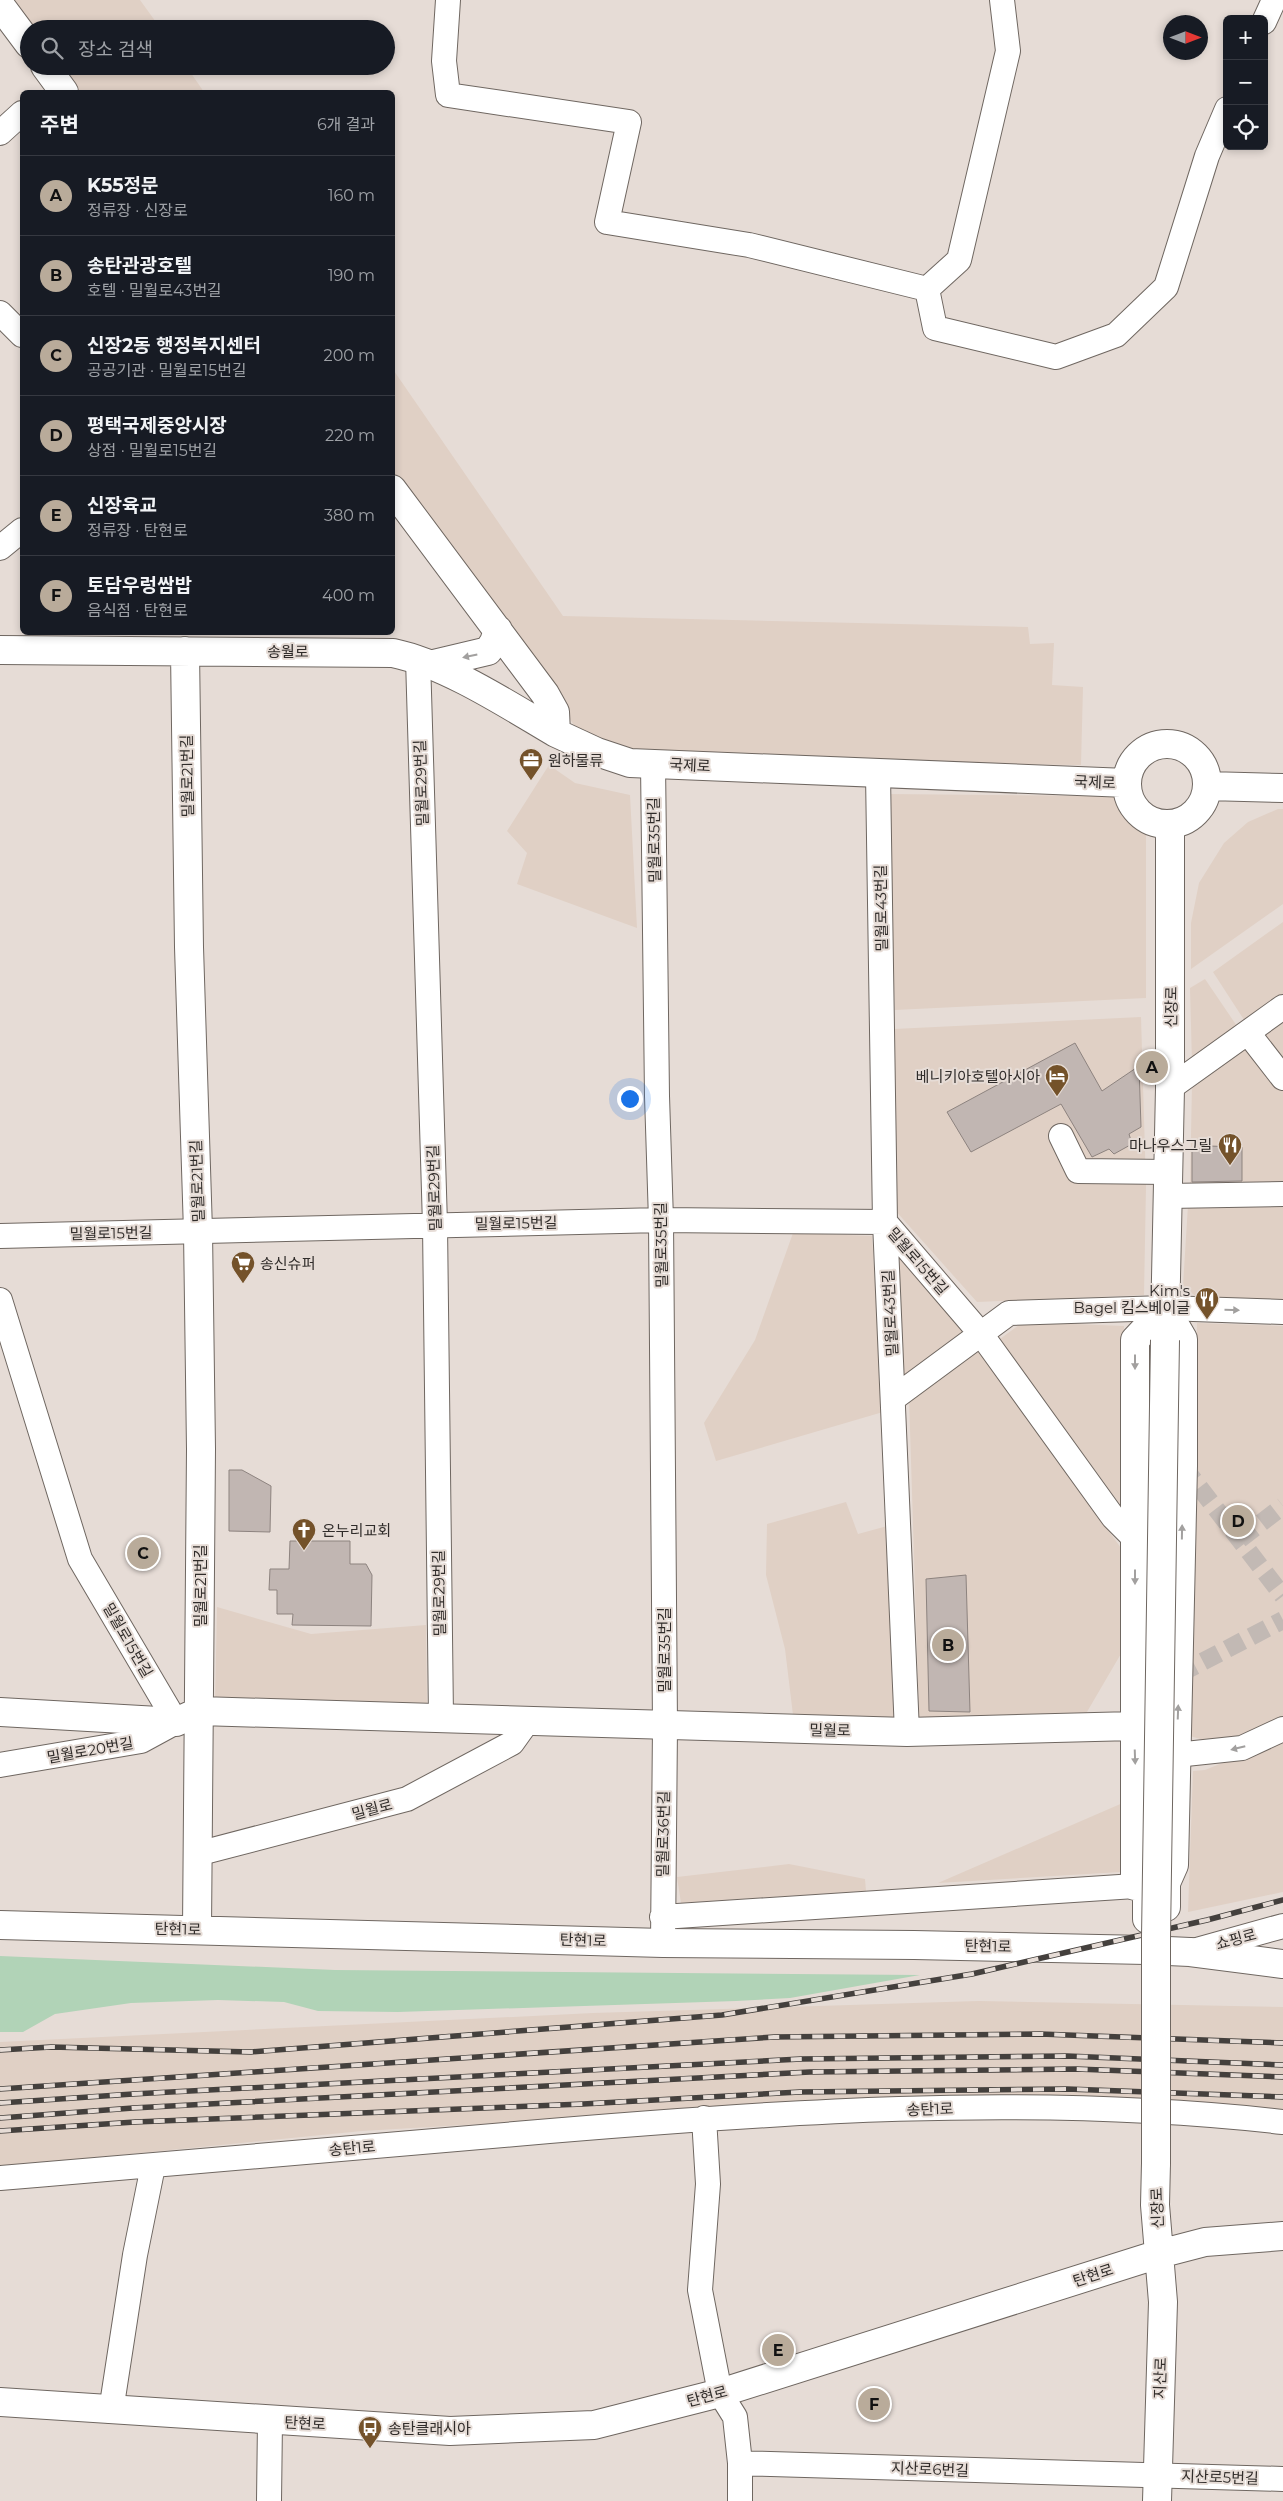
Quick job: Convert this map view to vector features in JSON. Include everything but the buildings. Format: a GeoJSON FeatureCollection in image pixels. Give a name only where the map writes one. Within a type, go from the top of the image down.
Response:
{"type":"FeatureCollection","features":[{"type":"Feature","properties":{"kind":"street"},"geometry":{"type":"LineString","coordinates":[[448,0],[444,61],[448,95],[629,122],[607,222],[749,245],[927,289]]}},
{"type":"Feature","properties":{"kind":"street"},"geometry":{"type":"LineString","coordinates":[[927,289],[960,260],[1008,51],[1002,0]]}},
{"type":"Feature","properties":{"kind":"street"},"geometry":{"type":"LineString","coordinates":[[1267,15],[1274,0]]}},
{"type":"Feature","properties":{"kind":"street"},"geometry":{"type":"LineString","coordinates":[[0,5],[20,32]]}},
{"type":"Feature","properties":{"kind":"street"},"geometry":{"type":"LineString","coordinates":[[0,133],[20,115]]}},
{"type":"Feature","properties":{"kind":"street"},"geometry":{"type":"LineString","coordinates":[[927,289],[935,328],[992,343],[1056,357],[1116,334],[1166,286],[1207,156],[1223,118]]}},
{"type":"Feature","properties":{"kind":"street"},"geometry":{"type":"LineString","coordinates":[[0,313],[20,333]]}},
{"type":"Feature","properties":{"kind":"street"},"geometry":{"type":"LineString","coordinates":[[397,499],[498,630],[550,702],[555,712],[556,733]]}},
{"type":"Feature","properties":{"kind":"street"},"geometry":{"type":"LineString","coordinates":[[0,548],[20,532]]}},
{"type":"Feature","properties":{"kind":"street"},"geometry":{"type":"LineString","coordinates":[[423,662],[488,651],[494,642],[498,630]]}},
{"type":"Feature","properties":{"kind":"street","name":"송월로"},"geometry":{"type":"LineString","coordinates":[[0,650],[376,652],[423,662],[484,691],[556,733]]}},
{"type":"Feature","properties":{"kind":"street","name":"밀월로21번길"},"geometry":{"type":"LineString","coordinates":[[186,651],[189,947],[198,1231],[201,1448],[188,1717]]}},
{"type":"Feature","properties":{"kind":"street","name":"밀월로29번길"},"geometry":{"type":"LineString","coordinates":[[423,662],[435,1225],[441,1718]]}},
{"type":"Feature","properties":{"kind":"street","name":"국제로"},"geometry":{"type":"LineString","coordinates":[[556,733],[614,759],[630,764],[1127,783]]}},
{"type":"Feature","properties":{"kind":"street"},"geometry":{"type":"LineString","coordinates":[[1169,744],[1189,750],[1197,757],[1206,776],[1207,786],[1204,798],[1191,816],[1170,824],[1154,821],[1139,813],[1131,799],[1127,783],[1129,773],[1139,755],[1158,745],[1169,744]]}},
{"type":"Feature","properties":{"kind":"street","name":"밀월로35번길"},"geometry":{"type":"LineString","coordinates":[[653,764],[657,1096],[661,1220],[665,1726]]}},
{"type":"Feature","properties":{"kind":"street","name":"밀월로43번길"},"geometry":{"type":"LineString","coordinates":[[878,774],[885,1222],[907,1732]]}},
{"type":"Feature","properties":{"kind":"street"},"geometry":{"type":"LineString","coordinates":[[1207,786],[1283,788]]}},
{"type":"Feature","properties":{"kind":"street","name":"신장로"},"geometry":{"type":"LineString","coordinates":[[1159,2254],[1155,2204],[1156,1937],[1165,1308],[1169,1184],[1170,824]]}},
{"type":"Feature","properties":{"kind":"street"},"geometry":{"type":"LineString","coordinates":[[1170,1088],[1283,1006]]}},
{"type":"Feature","properties":{"kind":"street"},"geometry":{"type":"LineString","coordinates":[[1248,1033],[1283,1078]]}},
{"type":"Feature","properties":{"kind":"street"},"geometry":{"type":"LineString","coordinates":[[1061,1136],[1078,1171],[1169,1184],[1283,1194]]}},
{"type":"Feature","properties":{"kind":"street","name":"밀월로15번길"},"geometry":{"type":"LineString","coordinates":[[0,1236],[661,1220],[885,1222],[981,1334],[1113,1517],[1135,1538]]}},
{"type":"Feature","properties":{"kind":"street","name":"밀월로15번길"},"geometry":{"type":"LineString","coordinates":[[0,1300],[80,1559],[188,1717]]}},
{"type":"Feature","properties":{"kind":"street"},"geometry":{"type":"LineString","coordinates":[[1135,1886],[1135,1340],[1165,1308]]}},
{"type":"Feature","properties":{"kind":"street"},"geometry":{"type":"LineString","coordinates":[[1165,1308],[1183,1339],[1183,1476],[1174,1865],[1166,1884],[1167,1951]]}},
{"type":"Feature","properties":{"kind":"street"},"geometry":{"type":"LineString","coordinates":[[894,1398],[1009,1313],[1165,1308],[1283,1312]]}},
{"type":"Feature","properties":{"kind":"street","name":"밀월로"},"geometry":{"type":"LineString","coordinates":[[0,1712],[188,1717],[441,1718],[907,1732],[1134,1726]]}},
{"type":"Feature","properties":{"kind":"street"},"geometry":{"type":"LineString","coordinates":[[188,1717],[197,1854],[197,1929]]}},
{"type":"Feature","properties":{"kind":"street","name":"밀월로20번길"},"geometry":{"type":"LineString","coordinates":[[0,1765],[141,1741],[188,1717]]}},
{"type":"Feature","properties":{"kind":"street","name":"밀월로"},"geometry":{"type":"LineString","coordinates":[[197,1854],[407,1800],[512,1744],[527,1722]]}},
{"type":"Feature","properties":{"kind":"street","name":"밀월로36번길"},"geometry":{"type":"LineString","coordinates":[[663,1930],[665,1726]]}},
{"type":"Feature","properties":{"kind":"street"},"geometry":{"type":"LineString","coordinates":[[1176,1755],[1242,1748],[1283,1729]]}},
{"type":"Feature","properties":{"kind":"street"},"geometry":{"type":"LineString","coordinates":[[663,1930],[1147,1886],[1167,1951]]}},
{"type":"Feature","properties":{"kind":"street","name":"탄현1로"},"geometry":{"type":"LineString","coordinates":[[0,1925],[197,1929],[663,1930],[914,1944],[1167,1951]]}},
{"type":"Feature","properties":{"kind":"street","name":"쇼핑로"},"geometry":{"type":"LineString","coordinates":[[1167,1951],[1283,1926]]}},
{"type":"Feature","properties":{"kind":"street","name":"쇼핑로"},"geometry":{"type":"LineString","coordinates":[[1167,1951],[1283,1964]]}},
{"type":"Feature","properties":{"kind":"street","name":"송탄1로"},"geometry":{"type":"LineString","coordinates":[[0,2178],[704,2118],[991,2106],[1214,2114],[1283,2122]]}},
{"type":"Feature","properties":{"kind":"street"},"geometry":{"type":"LineString","coordinates":[[704,2118],[708,2184],[700,2290],[720,2393],[734,2417],[740,2463],[740,2501]]}},
{"type":"Feature","properties":{"kind":"street"},"geometry":{"type":"LineString","coordinates":[[111,2411],[134,2255],[154,2166]]}},
{"type":"Feature","properties":{"kind":"street","name":"탄현로"},"geometry":{"type":"LineString","coordinates":[[0,2402],[111,2411],[450,2431],[594,2425],[720,2393],[1159,2254],[1205,2242],[1283,2236]]}},
{"type":"Feature","properties":{"kind":"street","name":"지산로"},"geometry":{"type":"LineString","coordinates":[[1157,2488],[1163,2302],[1159,2254]]}},
{"type":"Feature","properties":{"kind":"street"},"geometry":{"type":"LineString","coordinates":[[269,2501],[270,2421]]}},
{"type":"Feature","properties":{"kind":"street","name":"지산로6번길"},"geometry":{"type":"LineString","coordinates":[[740,2463],[1157,2488]]}},
{"type":"Feature","properties":{"kind":"street","name":"지산로5번길"},"geometry":{"type":"LineString","coordinates":[[1157,2488],[1283,2479]]}},
{"type":"Feature","properties":{"kind":"shaded area"},"geometry":{"type":"Polygon","coordinates":[[[10,0],[140,0],[154,20],[24,20],[10,0]]]}},
{"type":"Feature","properties":{"kind":"shaded area"},"geometry":{"type":"Polygon","coordinates":[[[65,75],[192,75],[203,90],[76,90],[65,75]]]}},
{"type":"Feature","properties":{"kind":"shaded area"},"geometry":{"type":"Polygon","coordinates":[[[395,372],[563,616],[1028,627],[1030,644],[1054,643],[1052,685],[1083,687],[1081,765],[630,759],[585,741],[443,536],[395,475],[395,372]]]}},
{"type":"Feature","properties":{"kind":"shaded area"},"geometry":{"type":"Polygon","coordinates":[[[549,765],[575,783],[630,795],[637,928],[517,884],[527,853],[507,831],[549,765]]]}},
{"type":"Feature","properties":{"kind":"shaded area"},"geometry":{"type":"Polygon","coordinates":[[[886,794],[1115,796],[1120,811],[1132,823],[1146,830],[1146,998],[895,1010],[886,794]]]}},
{"type":"Feature","properties":{"kind":"shaded area"},"geometry":{"type":"Polygon","coordinates":[[[1278,809],[1283,809],[1283,904],[1191,969],[1191,923],[1199,883],[1224,843],[1248,822],[1278,809]]]}},
{"type":"Feature","properties":{"kind":"shaded area"},"geometry":{"type":"Polygon","coordinates":[[[1283,922],[1283,999],[1248,1026],[1213,972],[1283,922]]]}},
{"type":"Feature","properties":{"kind":"shaded area"},"geometry":{"type":"Polygon","coordinates":[[[1205,979],[1241,1032],[1192,1063],[1190,988],[1205,979]]]}},
{"type":"Feature","properties":{"kind":"shaded area"},"geometry":{"type":"Polygon","coordinates":[[[1283,1015],[1283,1065],[1255,1034],[1283,1015]]]}},
{"type":"Feature","properties":{"kind":"shaded area"},"geometry":{"type":"Polygon","coordinates":[[[1141,1017],[1146,1186],[1144,1295],[977,1302],[894,1209],[894,1029],[1141,1017]]]}},
{"type":"Feature","properties":{"kind":"shaded area"},"geometry":{"type":"Polygon","coordinates":[[[1247,1044],[1283,1086],[1283,1187],[1190,1189],[1192,1083],[1247,1044]]]}},
{"type":"Feature","properties":{"kind":"shaded area"},"geometry":{"type":"Polygon","coordinates":[[[1283,1200],[1283,1305],[1203,1302],[1183,1286],[1188,1205],[1283,1200]]]}},
{"type":"Feature","properties":{"kind":"shaded area"},"geometry":{"type":"Polygon","coordinates":[[[793,1233],[872,1236],[883,1412],[716,1461],[704,1423],[755,1340],[793,1233]]]}},
{"type":"Feature","properties":{"kind":"shaded area"},"geometry":{"type":"Polygon","coordinates":[[[895,1250],[966,1334],[901,1379],[895,1250]]]}},
{"type":"Feature","properties":{"kind":"shaded area"},"geometry":{"type":"Polygon","coordinates":[[[1023,1322],[1124,1326],[1121,1506],[1000,1339],[1023,1322]]]}},
{"type":"Feature","properties":{"kind":"shaded area"},"geometry":{"type":"Polygon","coordinates":[[[1197,1323],[1283,1326],[1283,1716],[1240,1735],[1207,1741],[1190,1736],[1197,1323]]]}},
{"type":"Feature","properties":{"kind":"shaded area"},"geometry":{"type":"Polygon","coordinates":[[[975,1347],[1121,1548],[1122,1652],[1084,1717],[919,1717],[909,1397],[975,1347]]]}},
{"type":"Feature","properties":{"kind":"shaded area"},"geometry":{"type":"Polygon","coordinates":[[[846,1502],[858,1534],[891,1525],[896,1718],[793,1715],[785,1649],[766,1575],[767,1524],[846,1502]]]}},
{"type":"Feature","properties":{"kind":"shaded area"},"geometry":{"type":"Polygon","coordinates":[[[217,1607],[311,1634],[426,1625],[427,1707],[215,1703],[217,1607]]]}},
{"type":"Feature","properties":{"kind":"shaded area"},"geometry":{"type":"Polygon","coordinates":[[[1283,1738],[1283,1892],[1188,1912],[1193,1771],[1205,1770],[1283,1738]]]}},
{"type":"Feature","properties":{"kind":"shaded area"},"geometry":{"type":"Polygon","coordinates":[[[1125,1802],[1121,1872],[938,1883],[1125,1802]]]}},
{"type":"Feature","properties":{"kind":"shaded area"},"geometry":{"type":"Polygon","coordinates":[[[789,1864],[865,1879],[866,1891],[681,1903],[677,1877],[789,1864]]]}},
{"type":"Feature","properties":{"kind":"shaded area"},"geometry":{"type":"Polygon","coordinates":[[[978,2001],[1283,2007],[1283,2114],[1044,2096],[841,2103],[362,2131],[0,2167],[0,2042],[593,2013],[978,2001]]]}},
{"type":"Feature","properties":{"kind":"green space"},"geometry":{"type":"Polygon","coordinates":[[[0,1956],[335,1970],[920,1975],[790,1998],[736,2001],[398,2012],[318,2011],[284,2002],[218,2000],[131,2003],[55,2014],[23,2032],[0,2032],[0,1956]]]}},
{"type":"Feature","properties":{"kind":"tunnel"},"geometry":{"type":"LineString","coordinates":[[1183,1466],[1283,1596]]}},
{"type":"Feature","properties":{"kind":"tunnel"},"geometry":{"type":"LineString","coordinates":[[1240,1539],[1283,1506]]}},
{"type":"Feature","properties":{"kind":"tunnel"},"geometry":{"type":"LineString","coordinates":[[1179,1674],[1283,1620]]}},
{"type":"Feature","properties":{"kind":"railway"},"geometry":{"type":"LineString","coordinates":[[0,2050],[51,2047],[251,2052],[722,2015],[972,1974],[1207,1920],[1283,1900]]}},
{"type":"Feature","properties":{"kind":"railway"},"geometry":{"type":"LineString","coordinates":[[0,2089],[774,2037],[1040,2034],[1283,2043]]}},
{"type":"Feature","properties":{"kind":"railway"},"geometry":{"type":"LineString","coordinates":[[0,2103],[133,2094],[801,2059],[1067,2056],[1283,2065]]}},
{"type":"Feature","properties":{"kind":"railway"},"geometry":{"type":"LineString","coordinates":[[0,2118],[133,2108],[810,2072],[1076,2069],[1283,2077]]}},
{"type":"Feature","properties":{"kind":"railway"},"geometry":{"type":"LineString","coordinates":[[0,2131],[135,2122],[583,2104],[800,2092],[1067,2089],[1283,2097]]}},
{"type":"Feature","properties":{"kind":"place","name":"원하물류"},"geometry":{"type":"Point","coordinates":[531,781]}},
{"type":"Feature","properties":{"kind":"place","name":"K55정문"},"geometry":{"type":"Point","coordinates":[1152,1067]}},
{"type":"Feature","properties":{"kind":"place","name":"베니키아호텔아시아"},"geometry":{"type":"Point","coordinates":[1057,1097]}},
{"type":"Feature","properties":{"kind":"place","name":"마나우스그릴"},"geometry":{"type":"Point","coordinates":[1230,1166]}},
{"type":"Feature","properties":{"kind":"place","name":"송신슈퍼"},"geometry":{"type":"Point","coordinates":[243,1284]}},
{"type":"Feature","properties":{"kind":"place","name":"Kim's Bagel 킴스베이글"},"geometry":{"type":"Point","coordinates":[1207,1320]}},
{"type":"Feature","properties":{"kind":"place","name":"평택국제중앙시장"},"geometry":{"type":"Point","coordinates":[1238,1521]}},
{"type":"Feature","properties":{"kind":"place","name":"온누리교회"},"geometry":{"type":"Point","coordinates":[304,1551]}},
{"type":"Feature","properties":{"kind":"place","name":"신장2동 행정복지센터"},"geometry":{"type":"Point","coordinates":[143,1553]}},
{"type":"Feature","properties":{"kind":"place","name":"송탄관광호텔"},"geometry":{"type":"Point","coordinates":[948,1645]}},
{"type":"Feature","properties":{"kind":"place","name":"신장육교"},"geometry":{"type":"Point","coordinates":[778,2350]}},
{"type":"Feature","properties":{"kind":"place","name":"토담우렁쌈밥"},"geometry":{"type":"Point","coordinates":[874,2404]}},
{"type":"Feature","properties":{"kind":"place","name":"송탄클래시아"},"geometry":{"type":"Point","coordinates":[370,2449]}}]}
